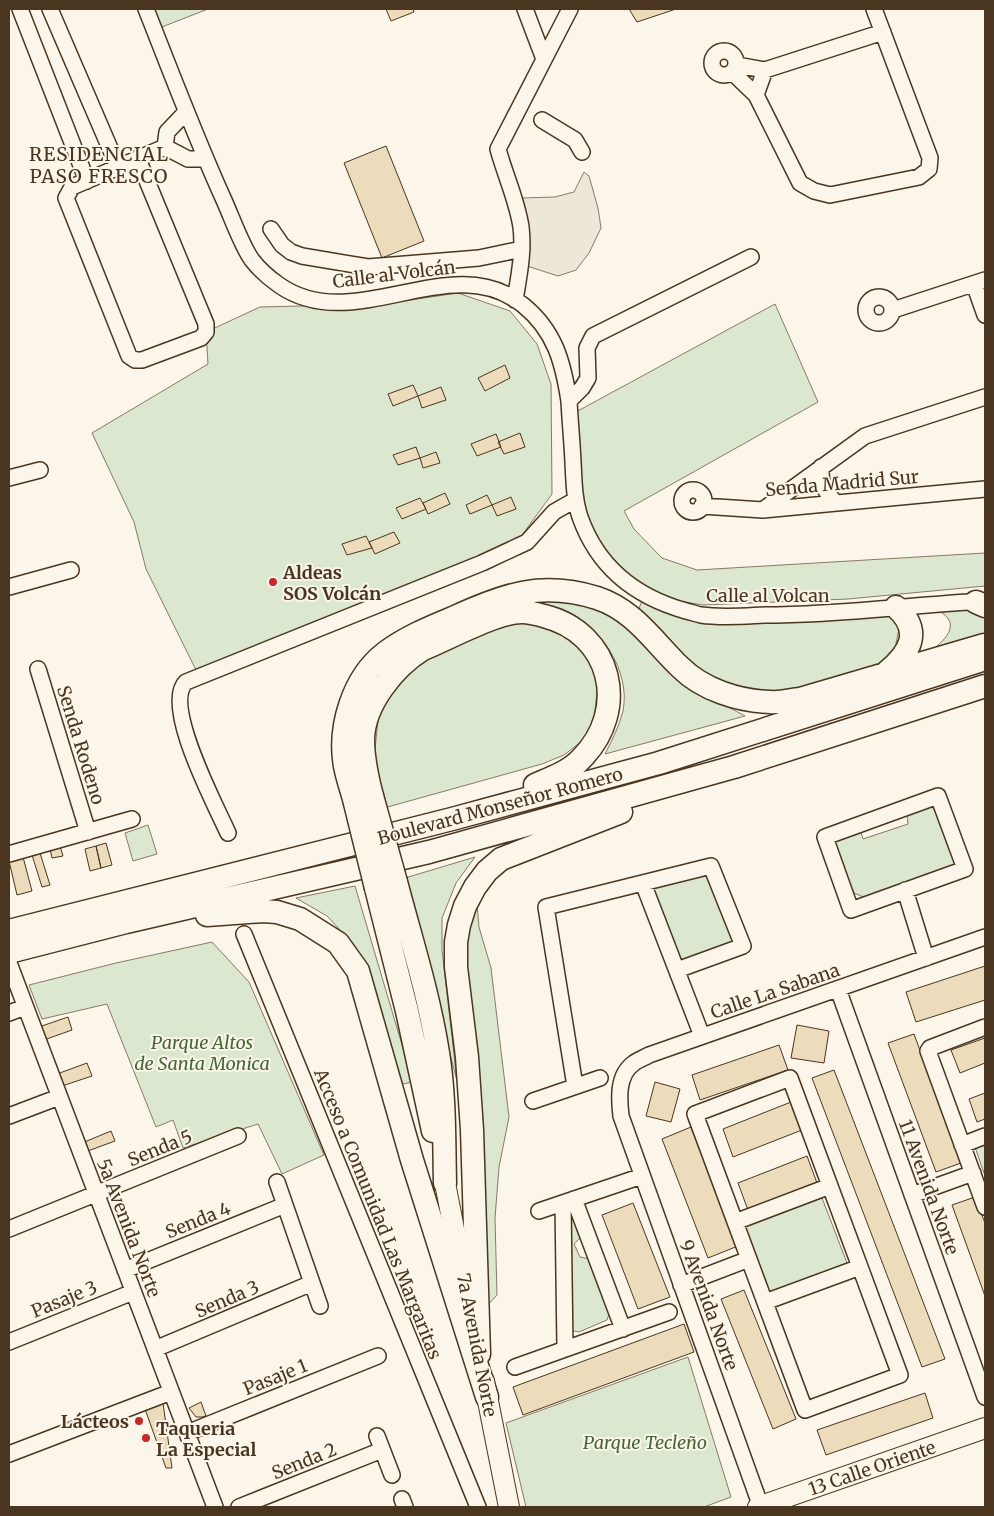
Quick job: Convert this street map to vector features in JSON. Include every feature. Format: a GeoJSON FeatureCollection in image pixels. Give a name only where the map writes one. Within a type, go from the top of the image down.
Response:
{"type":"FeatureCollection","features":[{"type":"Feature","properties":{"kind":"highway"},"geometry":{"type":"LineString","coordinates":[[445,1183],[407,1011],[386,885],[363,797],[345,765],[344,736],[351,704],[370,667],[384,654],[406,639],[484,604],[519,592],[541,590],[570,592],[598,599],[616,607],[641,624],[692,678],[714,690],[740,698],[771,702],[800,699],[985,644]]}},
{"type":"Feature","properties":{"kind":"highway"},"geometry":{"type":"LineString","coordinates":[[886,672],[903,657],[910,643],[911,634],[907,619],[896,607]]}},
{"type":"Feature","properties":{"kind":"highway"},"geometry":{"type":"LineString","coordinates":[[363,797],[363,737],[368,719],[377,695],[392,674],[414,655],[494,618],[511,613],[532,613],[558,620],[570,626],[597,652],[608,676],[608,705],[604,723],[597,738],[581,759],[564,772],[452,819]]}},
{"type":"Feature","properties":{"kind":"highway","name":"Boulevard Monseñor Romero"},"geometry":{"type":"LineString","coordinates":[[9,931],[452,819],[659,763],[985,659]]}},
{"type":"Feature","properties":{"kind":"highway","name":"Boulevard Monseñor Romero"},"geometry":{"type":"LineString","coordinates":[[10,962],[126,922],[429,852],[734,767],[985,686]]}},
{"type":"Feature","properties":{"kind":"highway"},"geometry":{"type":"LineString","coordinates":[[479,1354],[468,1075],[456,967],[456,942],[465,906],[487,870],[501,859],[734,767]]}},
{"type":"Feature","properties":{"kind":"highway"},"geometry":{"type":"LineString","coordinates":[[126,922],[250,912],[277,912],[310,924],[331,938],[344,950],[362,980],[412,1160],[487,1397]]}},
{"type":"Feature","properties":{"kind":"main road","name":"7a Avenida Norte"},"geometry":{"type":"LineString","coordinates":[[445,1183],[509,1507]]}},
{"type":"Feature","properties":{"kind":"main road","name":"13 Calle Oriente"},"geometry":{"type":"LineString","coordinates":[[760,1507],[985,1428]]}},
{"type":"Feature","properties":{"kind":"street"},"geometry":{"type":"LineString","coordinates":[[20,9],[86,181]]}},
{"type":"Feature","properties":{"kind":"street"},"geometry":{"type":"LineString","coordinates":[[50,9],[118,168]]}},
{"type":"Feature","properties":{"kind":"street","name":"Calle al Volcán"},"geometry":{"type":"LineString","coordinates":[[146,9],[186,112],[250,258],[269,278],[287,290],[317,301],[348,302],[458,284],[467,285],[492,289],[503,293],[536,317],[550,336],[560,357],[569,401],[575,500]]}},
{"type":"Feature","properties":{"kind":"street"},"geometry":{"type":"LineString","coordinates":[[525,9],[544,59]]}},
{"type":"Feature","properties":{"kind":"street"},"geometry":{"type":"LineString","coordinates":[[515,300],[522,249],[521,228],[498,149],[570,9]]}},
{"type":"Feature","properties":{"kind":"street"},"geometry":{"type":"LineString","coordinates":[[874,9],[883,32],[930,158],[929,169],[919,177],[830,195],[814,191],[800,182],[756,95],[734,69],[765,70],[883,32]]}},
{"type":"Feature","properties":{"kind":"street"},"geometry":{"type":"LineString","coordinates":[[756,95],[765,70]]}},
{"type":"Feature","properties":{"kind":"street"},"geometry":{"type":"LineString","coordinates":[[165,147],[167,132],[186,112]]}},
{"type":"Feature","properties":{"kind":"street"},"geometry":{"type":"LineString","coordinates":[[542,120],[574,140],[582,152]]}},
{"type":"Feature","properties":{"kind":"street"},"geometry":{"type":"LineString","coordinates":[[138,159],[206,324],[206,332],[200,338],[142,360],[135,360],[129,356],[66,198],[72,187],[165,147]]}},
{"type":"Feature","properties":{"kind":"street"},"geometry":{"type":"LineString","coordinates":[[165,147],[188,159],[206,159]]}},
{"type":"Feature","properties":{"kind":"street"},"geometry":{"type":"LineString","coordinates":[[271,229],[282,244],[291,252],[302,256],[368,267],[479,258],[522,249]]}},
{"type":"Feature","properties":{"kind":"street"},"geometry":{"type":"LineString","coordinates":[[569,401],[582,388],[588,378],[587,348],[593,336],[751,257]]}},
{"type":"Feature","properties":{"kind":"street"},"geometry":{"type":"LineString","coordinates":[[893,310],[980,282],[985,315]]}},
{"type":"Feature","properties":{"kind":"street"},"geometry":{"type":"LineString","coordinates":[[763,510],[865,436],[985,397]]}},
{"type":"Feature","properties":{"kind":"street"},"geometry":{"type":"LineString","coordinates":[[821,467],[821,482],[827,494],[836,503]]}},
{"type":"Feature","properties":{"kind":"street"},"geometry":{"type":"LineString","coordinates":[[9,478],[40,470]]}},
{"type":"Feature","properties":{"kind":"street","name":"Senda Madrid Sur"},"geometry":{"type":"LineString","coordinates":[[702,506],[763,510],[985,489]]}},
{"type":"Feature","properties":{"kind":"street"},"geometry":{"type":"LineString","coordinates":[[228,833],[183,728],[180,716],[180,691],[186,682],[381,605],[527,542],[554,512],[575,500]]}},
{"type":"Feature","properties":{"kind":"street","name":"Calle al Volcan"},"geometry":{"type":"LineString","coordinates":[[575,500],[587,533],[610,567],[630,586],[643,594],[699,615],[808,615],[896,607],[982,603]]}},
{"type":"Feature","properties":{"kind":"street"},"geometry":{"type":"LineString","coordinates":[[9,587],[71,570]]}},
{"type":"Feature","properties":{"kind":"street","name":"Senda Rodeno"},"geometry":{"type":"LineString","coordinates":[[38,669],[88,832]]}},
{"type":"Feature","properties":{"kind":"street"},"geometry":{"type":"LineString","coordinates":[[938,796],[965,869],[905,890],[851,910],[825,837],[938,796]]}},
{"type":"Feature","properties":{"kind":"street"},"geometry":{"type":"LineString","coordinates":[[9,854],[132,819]]}},
{"type":"Feature","properties":{"kind":"street"},"geometry":{"type":"LineString","coordinates":[[575,1086],[546,907],[711,866],[743,946],[677,970]]}},
{"type":"Feature","properties":{"kind":"street"},"geometry":{"type":"LineString","coordinates":[[643,883],[702,1036]]}},
{"type":"Feature","properties":{"kind":"street"},"geometry":{"type":"LineString","coordinates":[[905,890],[926,958]]}},
{"type":"Feature","properties":{"kind":"street","name":"Acceso a Comunidad Las Margaritas"},"geometry":{"type":"LineString","coordinates":[[244,934],[478,1507]]}},
{"type":"Feature","properties":{"kind":"street","name":"Calle La Sabana"},"geometry":{"type":"LineString","coordinates":[[621,1116],[619,1096],[623,1077],[632,1063],[648,1055],[985,937]]}},
{"type":"Feature","properties":{"kind":"street","name":"5a Avenida Norte"},"geometry":{"type":"LineString","coordinates":[[10,962],[24,1007],[215,1507]]}},
{"type":"Feature","properties":{"kind":"street","name":"11 Avenida Norte"},"geometry":{"type":"LineString","coordinates":[[838,989],[985,1397]]}},
{"type":"Feature","properties":{"kind":"street"},"geometry":{"type":"LineString","coordinates":[[9,1013],[24,1007]]}},
{"type":"Feature","properties":{"kind":"street"},"geometry":{"type":"LineString","coordinates":[[985,1027],[930,1048],[928,1051],[985,1207]]}},
{"type":"Feature","properties":{"kind":"street"},"geometry":{"type":"LineString","coordinates":[[533,1101],[600,1078]]}},
{"type":"Feature","properties":{"kind":"street"},"geometry":{"type":"LineString","coordinates":[[790,1078],[900,1375],[805,1410],[735,1222],[695,1114],[790,1078]]}},
{"type":"Feature","properties":{"kind":"street"},"geometry":{"type":"LineString","coordinates":[[9,1116],[59,1097]]}},
{"type":"Feature","properties":{"kind":"street","name":"9 Avenida Norte"},"geometry":{"type":"LineString","coordinates":[[621,1116],[760,1507]]}},
{"type":"Feature","properties":{"kind":"street","name":"Senda 5"},"geometry":{"type":"LineString","coordinates":[[9,1229],[238,1136]]}},
{"type":"Feature","properties":{"kind":"street"},"geometry":{"type":"LineString","coordinates":[[962,1144],[985,1136]]}},
{"type":"Feature","properties":{"kind":"street"},"geometry":{"type":"LineString","coordinates":[[912,1195],[973,1173]]}},
{"type":"Feature","properties":{"kind":"street"},"geometry":{"type":"LineString","coordinates":[[540,1211],[642,1176]]}},
{"type":"Feature","properties":{"kind":"street"},"geometry":{"type":"LineString","coordinates":[[277,1182],[320,1306]]}},
{"type":"Feature","properties":{"kind":"street"},"geometry":{"type":"LineString","coordinates":[[735,1222],[830,1186]]}},
{"type":"Feature","properties":{"kind":"street"},"geometry":{"type":"LineString","coordinates":[[569,1201],[623,1329]]}},
{"type":"Feature","properties":{"kind":"street"},"geometry":{"type":"LineString","coordinates":[[566,1349],[569,1201]]}},
{"type":"Feature","properties":{"kind":"street","name":"Senda 4"},"geometry":{"type":"LineString","coordinates":[[125,1270],[285,1205]]}},
{"type":"Feature","properties":{"kind":"street"},"geometry":{"type":"LineString","coordinates":[[681,1284],[749,1259]]}},
{"type":"Feature","properties":{"kind":"street"},"geometry":{"type":"LineString","coordinates":[[765,1302],[860,1267]]}},
{"type":"Feature","properties":{"kind":"street","name":"Senda 3"},"geometry":{"type":"LineString","coordinates":[[155,1349],[312,1283]]}},
{"type":"Feature","properties":{"kind":"street","name":"Pasaje 3"},"geometry":{"type":"LineString","coordinates":[[9,1342],[133,1292]]}},
{"type":"Feature","properties":{"kind":"street"},"geometry":{"type":"LineString","coordinates":[[515,1367],[669,1312]]}},
{"type":"Feature","properties":{"kind":"street","name":"Pasaje 1"},"geometry":{"type":"LineString","coordinates":[[187,1433],[378,1356]]}},
{"type":"Feature","properties":{"kind":"street"},"geometry":{"type":"LineString","coordinates":[[9,1454],[172,1392]]}},
{"type":"Feature","properties":{"kind":"street","name":"Senda 2"},"geometry":{"type":"LineString","coordinates":[[239,1507],[380,1443],[392,1475]]}},
{"type":"Feature","properties":{"kind":"green space"},"geometry":{"type":"Polygon","coordinates":[[[154,9],[208,9],[162,27],[154,9]]]}},
{"type":"Feature","properties":{"kind":"green space"},"geometry":{"type":"Polygon","coordinates":[[[458,293],[510,311],[537,344],[551,384],[552,494],[517,542],[196,670],[146,569],[134,522],[92,433],[208,364],[206,332],[260,307],[382,304],[458,293]]]}},
{"type":"Feature","properties":{"kind":"green space"},"geometry":{"type":"Polygon","coordinates":[[[775,304],[818,402],[624,511],[634,529],[662,558],[697,570],[985,553],[985,586],[848,599],[703,605],[673,600],[640,587],[613,563],[590,528],[580,491],[574,413],[775,304]]]}},
{"type":"Feature","properties":{"kind":"green space"},"geometry":{"type":"Polygon","coordinates":[[[568,597],[635,627],[689,686],[745,716],[605,754],[623,711],[622,680],[617,665],[600,637],[576,616],[562,609],[529,601],[568,597]]]}},
{"type":"Feature","properties":{"kind":"green space"},"geometry":{"type":"Polygon","coordinates":[[[642,601],[667,612],[891,611],[899,629],[892,655],[869,672],[775,693],[724,684],[694,667],[639,608],[642,601]]]}},
{"type":"Feature","properties":{"kind":"green space"},"geometry":{"type":"Polygon","coordinates":[[[985,607],[985,642],[927,654],[945,638],[950,627],[950,621],[937,610],[985,607]]]}},
{"type":"Feature","properties":{"kind":"green space"},"geometry":{"type":"Polygon","coordinates":[[[510,620],[560,628],[590,660],[598,682],[594,720],[587,737],[564,755],[542,764],[384,808],[374,759],[378,720],[387,698],[396,685],[421,660],[510,620]]]}},
{"type":"Feature","properties":{"kind":"green space"},"geometry":{"type":"Polygon","coordinates":[[[932,807],[947,835],[953,852],[954,867],[868,899],[854,893],[833,847],[837,836],[860,829],[863,839],[908,824],[907,813],[932,807]]]}},
{"type":"Feature","properties":{"kind":"green space"},"geometry":{"type":"Polygon","coordinates":[[[148,825],[157,854],[133,861],[125,833],[148,825]]]}},
{"type":"Feature","properties":{"kind":"green space"},"geometry":{"type":"Polygon","coordinates":[[[475,857],[456,883],[442,918],[442,950],[457,1081],[405,878],[475,857]]]}},
{"type":"Feature","properties":{"kind":"green space"},"geometry":{"type":"Polygon","coordinates":[[[706,875],[735,942],[678,963],[651,888],[706,875]]]}},
{"type":"Feature","properties":{"kind":"green space"},"geometry":{"type":"Polygon","coordinates":[[[355,886],[413,1082],[402,1084],[367,969],[355,946],[327,916],[296,898],[355,886]]]}},
{"type":"Feature","properties":{"kind":"green space"},"geometry":{"type":"Polygon","coordinates":[[[477,905],[479,927],[491,968],[509,1117],[499,1167],[495,1218],[497,1295],[486,1307],[465,938],[477,905]]]}},
{"type":"Feature","properties":{"kind":"green space","name":"Parque Altos de Santa Monica"},"geometry":{"type":"Polygon","coordinates":[[[212,942],[249,982],[324,1155],[282,1174],[258,1124],[183,1148],[173,1120],[156,1127],[107,1004],[42,1019],[29,985],[116,963],[212,942]]]}},
{"type":"Feature","properties":{"kind":"green space"},"geometry":{"type":"Polygon","coordinates":[[[985,1143],[985,1176],[975,1147],[985,1143]]]}},
{"type":"Feature","properties":{"kind":"green space"},"geometry":{"type":"Polygon","coordinates":[[[822,1198],[847,1263],[770,1293],[743,1226],[822,1198]]]}},
{"type":"Feature","properties":{"kind":"green space"},"geometry":{"type":"Polygon","coordinates":[[[576,1218],[582,1236],[574,1244],[580,1257],[590,1259],[610,1311],[607,1320],[579,1332],[569,1330],[568,1219],[576,1218]]]}},
{"type":"Feature","properties":{"kind":"green space","name":"Parque Tecleño"},"geometry":{"type":"Polygon","coordinates":[[[688,1357],[731,1497],[704,1507],[526,1507],[506,1423],[688,1357]]]}},
{"type":"Feature","properties":{"kind":"shaded area"},"geometry":{"type":"Polygon","coordinates":[[[584,172],[589,176],[598,208],[601,228],[589,253],[576,270],[558,276],[527,266],[522,198],[555,197],[574,192],[584,172]]]}},
{"type":"Feature","properties":{"kind":"building"},"geometry":{"type":"Polygon","coordinates":[[[386,9],[413,9],[414,12],[391,21],[386,9]]]}},
{"type":"Feature","properties":{"kind":"building"},"geometry":{"type":"Polygon","coordinates":[[[629,9],[676,9],[637,22],[629,9]]]}},
{"type":"Feature","properties":{"kind":"building"},"geometry":{"type":"Polygon","coordinates":[[[386,146],[424,241],[382,258],[344,163],[386,146]]]}},
{"type":"Feature","properties":{"kind":"building"},"geometry":{"type":"Polygon","coordinates":[[[505,365],[510,378],[485,391],[478,378],[505,365]]]}},
{"type":"Feature","properties":{"kind":"building"},"geometry":{"type":"Polygon","coordinates":[[[413,385],[418,396],[393,406],[388,394],[413,385]]]}},
{"type":"Feature","properties":{"kind":"building"},"geometry":{"type":"Polygon","coordinates":[[[441,387],[446,400],[422,408],[418,396],[441,387]]]}},
{"type":"Feature","properties":{"kind":"building"},"geometry":{"type":"Polygon","coordinates":[[[520,433],[525,447],[504,454],[498,442],[520,433]]]}},
{"type":"Feature","properties":{"kind":"building"},"geometry":{"type":"Polygon","coordinates":[[[496,434],[501,447],[477,456],[471,444],[496,434]]]}},
{"type":"Feature","properties":{"kind":"building"},"geometry":{"type":"Polygon","coordinates":[[[416,447],[420,458],[398,465],[393,455],[416,447]]]}},
{"type":"Feature","properties":{"kind":"building"},"geometry":{"type":"Polygon","coordinates":[[[436,452],[440,463],[423,468],[420,458],[436,452]]]}},
{"type":"Feature","properties":{"kind":"building"},"geometry":{"type":"Polygon","coordinates":[[[445,493],[450,504],[428,514],[423,503],[445,493]]]}},
{"type":"Feature","properties":{"kind":"building"},"geometry":{"type":"Polygon","coordinates":[[[487,495],[492,505],[470,514],[466,505],[487,495]]]}},
{"type":"Feature","properties":{"kind":"building"},"geometry":{"type":"Polygon","coordinates":[[[511,497],[516,509],[497,516],[492,505],[511,497]]]}},
{"type":"Feature","properties":{"kind":"building"},"geometry":{"type":"Polygon","coordinates":[[[420,498],[426,509],[402,519],[396,508],[420,498]]]}},
{"type":"Feature","properties":{"kind":"building"},"geometry":{"type":"Polygon","coordinates":[[[394,532],[400,543],[375,554],[369,542],[394,532]]]}},
{"type":"Feature","properties":{"kind":"building"},"geometry":{"type":"Polygon","coordinates":[[[366,536],[372,548],[347,555],[342,544],[366,536]]]}},
{"type":"Feature","properties":{"kind":"building"},"geometry":{"type":"Polygon","coordinates":[[[106,843],[112,865],[101,868],[96,846],[106,843]]]}},
{"type":"Feature","properties":{"kind":"building"},"geometry":{"type":"Polygon","coordinates":[[[60,846],[63,856],[52,858],[50,849],[60,846]]]}},
{"type":"Feature","properties":{"kind":"building"},"geometry":{"type":"Polygon","coordinates":[[[96,846],[101,868],[90,871],[85,849],[96,846]]]}},
{"type":"Feature","properties":{"kind":"building"},"geometry":{"type":"Polygon","coordinates":[[[40,853],[50,885],[42,887],[32,855],[40,853]]]}},
{"type":"Feature","properties":{"kind":"building"},"geometry":{"type":"Polygon","coordinates":[[[23,857],[32,891],[17,895],[9,861],[23,857]]]}},
{"type":"Feature","properties":{"kind":"building"},"geometry":{"type":"Polygon","coordinates":[[[985,966],[985,1000],[916,1022],[906,992],[985,966]]]}},
{"type":"Feature","properties":{"kind":"building"},"geometry":{"type":"Polygon","coordinates":[[[68,1017],[72,1030],[41,1041],[36,1028],[68,1017]]]}},
{"type":"Feature","properties":{"kind":"building"},"geometry":{"type":"Polygon","coordinates":[[[797,1025],[829,1031],[824,1063],[791,1058],[797,1025]]]}},
{"type":"Feature","properties":{"kind":"building"},"geometry":{"type":"Polygon","coordinates":[[[914,1034],[961,1163],[936,1172],[888,1043],[914,1034]]]}},
{"type":"Feature","properties":{"kind":"building"},"geometry":{"type":"Polygon","coordinates":[[[985,1038],[985,1063],[960,1073],[951,1050],[985,1038]]]}},
{"type":"Feature","properties":{"kind":"building"},"geometry":{"type":"Polygon","coordinates":[[[779,1045],[788,1070],[700,1100],[692,1075],[779,1045]]]}},
{"type":"Feature","properties":{"kind":"building"},"geometry":{"type":"Polygon","coordinates":[[[87,1063],[92,1076],[62,1086],[57,1074],[87,1063]]]}},
{"type":"Feature","properties":{"kind":"building"},"geometry":{"type":"Polygon","coordinates":[[[834,1070],[945,1359],[922,1367],[812,1078],[834,1070]]]}},
{"type":"Feature","properties":{"kind":"building"},"geometry":{"type":"Polygon","coordinates":[[[655,1082],[680,1089],[671,1122],[646,1116],[655,1082]]]}},
{"type":"Feature","properties":{"kind":"building"},"geometry":{"type":"Polygon","coordinates":[[[985,1093],[985,1119],[977,1122],[969,1099],[985,1093]]]}},
{"type":"Feature","properties":{"kind":"building"},"geometry":{"type":"Polygon","coordinates":[[[791,1102],[802,1130],[733,1157],[723,1129],[791,1102]]]}},
{"type":"Feature","properties":{"kind":"building"},"geometry":{"type":"Polygon","coordinates":[[[691,1127],[738,1246],[708,1258],[662,1139],[691,1127]]]}},
{"type":"Feature","properties":{"kind":"building"},"geometry":{"type":"Polygon","coordinates":[[[111,1131],[115,1141],[85,1152],[82,1143],[111,1131]]]}},
{"type":"Feature","properties":{"kind":"building"},"geometry":{"type":"Polygon","coordinates":[[[807,1156],[817,1183],[748,1210],[738,1183],[807,1156]]]}},
{"type":"Feature","properties":{"kind":"building"},"geometry":{"type":"Polygon","coordinates":[[[975,1197],[985,1223],[985,1296],[952,1205],[975,1197]]]}},
{"type":"Feature","properties":{"kind":"building"},"geometry":{"type":"Polygon","coordinates":[[[633,1203],[670,1297],[638,1309],[602,1215],[633,1203]]]}},
{"type":"Feature","properties":{"kind":"building"},"geometry":{"type":"Polygon","coordinates":[[[744,1290],[796,1419],[773,1429],[721,1299],[744,1290]]]}},
{"type":"Feature","properties":{"kind":"building"},"geometry":{"type":"Polygon","coordinates":[[[684,1324],[694,1352],[523,1415],[513,1387],[684,1324]]]}},
{"type":"Feature","properties":{"kind":"building"},"geometry":{"type":"Polygon","coordinates":[[[925,1393],[933,1418],[826,1455],[817,1430],[925,1393]]]}},
{"type":"Feature","properties":{"kind":"building"},"geometry":{"type":"Polygon","coordinates":[[[201,1402],[206,1416],[196,1417],[189,1408],[201,1402]]]}},
{"type":"Feature","properties":{"kind":"building"},"geometry":{"type":"Polygon","coordinates":[[[163,1403],[172,1468],[166,1468],[145,1409],[163,1403]]]}},
{"type":"Feature","properties":{"kind":"place","name":"Aldeas SOS Volcán"},"geometry":{"type":"Point","coordinates":[273,582]}},
{"type":"Feature","properties":{"kind":"place","name":"Lácteos"},"geometry":{"type":"Point","coordinates":[139,1421]}},
{"type":"Feature","properties":{"kind":"place","name":"Taqueria La Especial"},"geometry":{"type":"Point","coordinates":[146,1438]}},
{"type":"Feature","properties":{"kind":"district","name":"RESIDENCIAL PASO FRESCO"},"geometry":{"type":"Point","coordinates":[99,165]}}]}
